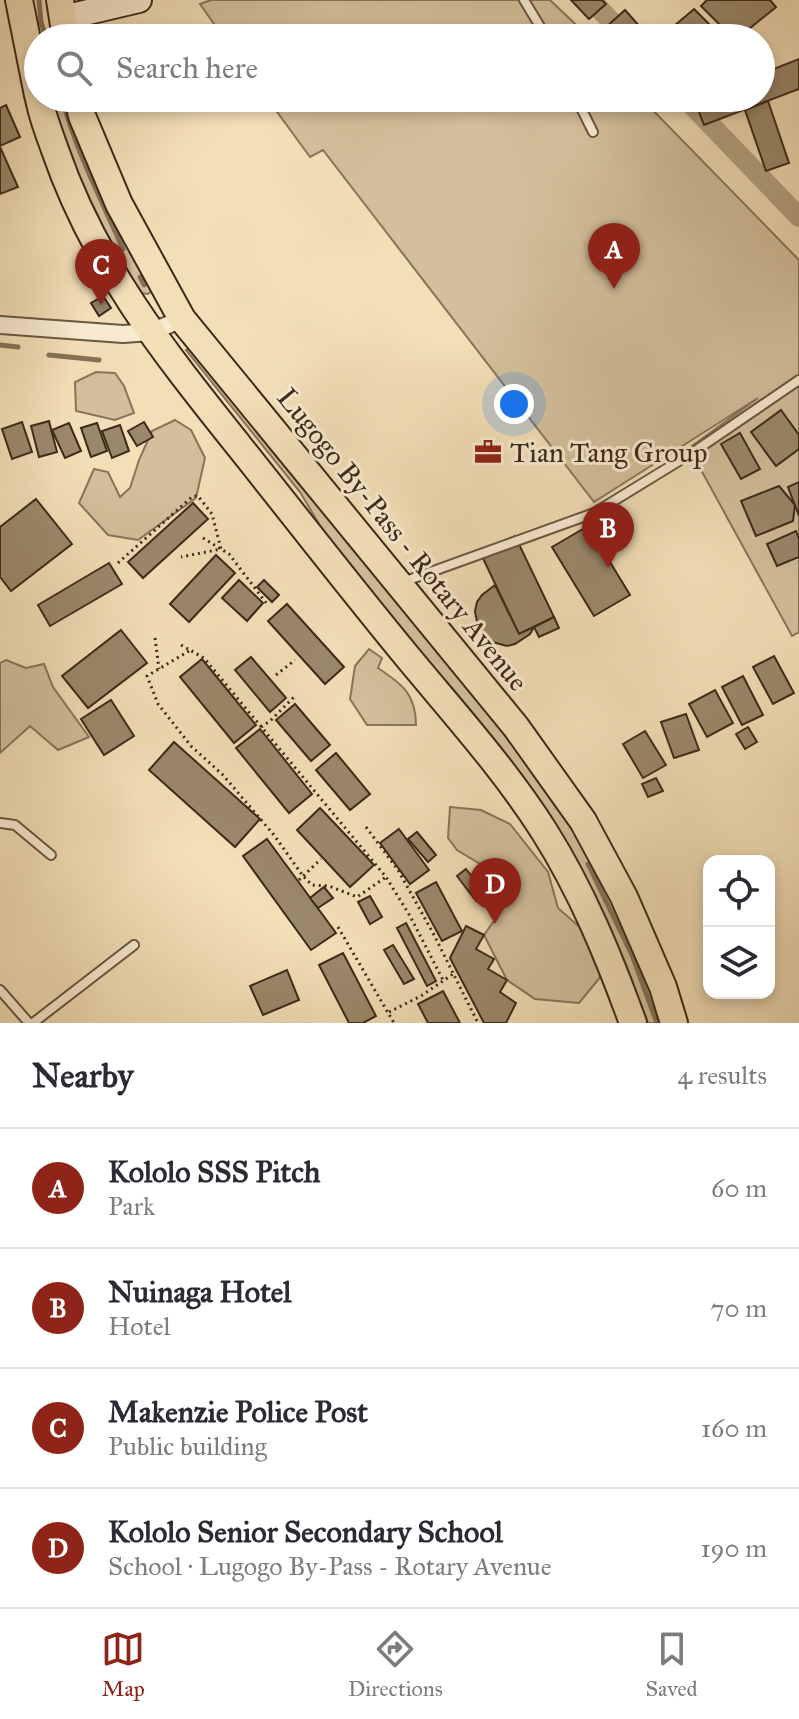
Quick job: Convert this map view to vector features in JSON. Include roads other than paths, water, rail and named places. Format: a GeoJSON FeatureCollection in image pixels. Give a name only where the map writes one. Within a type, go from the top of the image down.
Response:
{"type":"FeatureCollection","features":[{"type":"Feature","properties":{"kind":"main road"},"geometry":{"type":"LineString","coordinates":[[19,0],[24,25]]}},
{"type":"Feature","properties":{"kind":"main road"},"geometry":{"type":"LineString","coordinates":[[42,112],[67,187],[99,252],[151,332],[369,609],[505,775],[544,832],[569,875],[610,960],[633,1023]]}},
{"type":"Feature","properties":{"kind":"main road","name":"Lugogo By-Pass - Rotary Avenue"},"geometry":{"type":"LineString","coordinates":[[81,112],[119,204],[182,319],[533,750],[583,821],[624,897],[663,987],[674,1023]]}},
{"type":"Feature","properties":{"kind":"street"},"geometry":{"type":"LineString","coordinates":[[63,19],[139,0]]}},
{"type":"Feature","properties":{"kind":"street"},"geometry":{"type":"LineString","coordinates":[[0,325],[123,334],[151,332],[182,319]]}},
{"type":"Feature","properties":{"kind":"lane"},"geometry":{"type":"LineString","coordinates":[[524,0],[539,24]]}},
{"type":"Feature","properties":{"kind":"lane"},"geometry":{"type":"LineString","coordinates":[[583,112],[593,132]]}},
{"type":"Feature","properties":{"kind":"lane"},"geometry":{"type":"LineString","coordinates":[[399,583],[594,513],[692,453],[799,380]]}},
{"type":"Feature","properties":{"kind":"lane"},"geometry":{"type":"LineString","coordinates":[[0,823],[15,825],[51,855]]}},
{"type":"Feature","properties":{"kind":"lane"},"geometry":{"type":"LineString","coordinates":[[0,990],[31,1023],[134,945]]}},
{"type":"Feature","properties":{"kind":"waterway"},"geometry":{"type":"LineString","coordinates":[[39,0],[42,24]]}},
{"type":"Feature","properties":{"kind":"waterway"},"geometry":{"type":"LineString","coordinates":[[591,0],[614,24]]}},
{"type":"Feature","properties":{"kind":"waterway"},"geometry":{"type":"LineString","coordinates":[[66,112],[123,249]]}},
{"type":"Feature","properties":{"kind":"waterway"},"geometry":{"type":"LineString","coordinates":[[698,112],[799,217]]}},
{"type":"Feature","properties":{"kind":"waterway"},"geometry":{"type":"LineString","coordinates":[[140,277],[144,285]]}},
{"type":"Feature","properties":{"kind":"waterway"},"geometry":{"type":"LineString","coordinates":[[0,345],[18,347]]}},
{"type":"Feature","properties":{"kind":"waterway"},"geometry":{"type":"LineString","coordinates":[[49,355],[99,360]]}},
{"type":"Feature","properties":{"kind":"waterway"},"geometry":{"type":"LineString","coordinates":[[588,864],[632,955],[657,1023]]}},
{"type":"Feature","properties":{"kind":"place","name":"Kololo SSS Pitch"},"geometry":{"type":"Point","coordinates":[614,289]}},
{"type":"Feature","properties":{"kind":"place","name":"Makenzie Police Post"},"geometry":{"type":"Point","coordinates":[101,305]}},
{"type":"Feature","properties":{"kind":"place","name":"Tian Tang Group"},"geometry":{"type":"Point","coordinates":[488,452]}},
{"type":"Feature","properties":{"kind":"place","name":"Nuinaga Hotel"},"geometry":{"type":"Point","coordinates":[608,568]}},
{"type":"Feature","properties":{"kind":"place","name":"Kololo Senior Secondary School"},"geometry":{"type":"Point","coordinates":[495,924]}}]}
